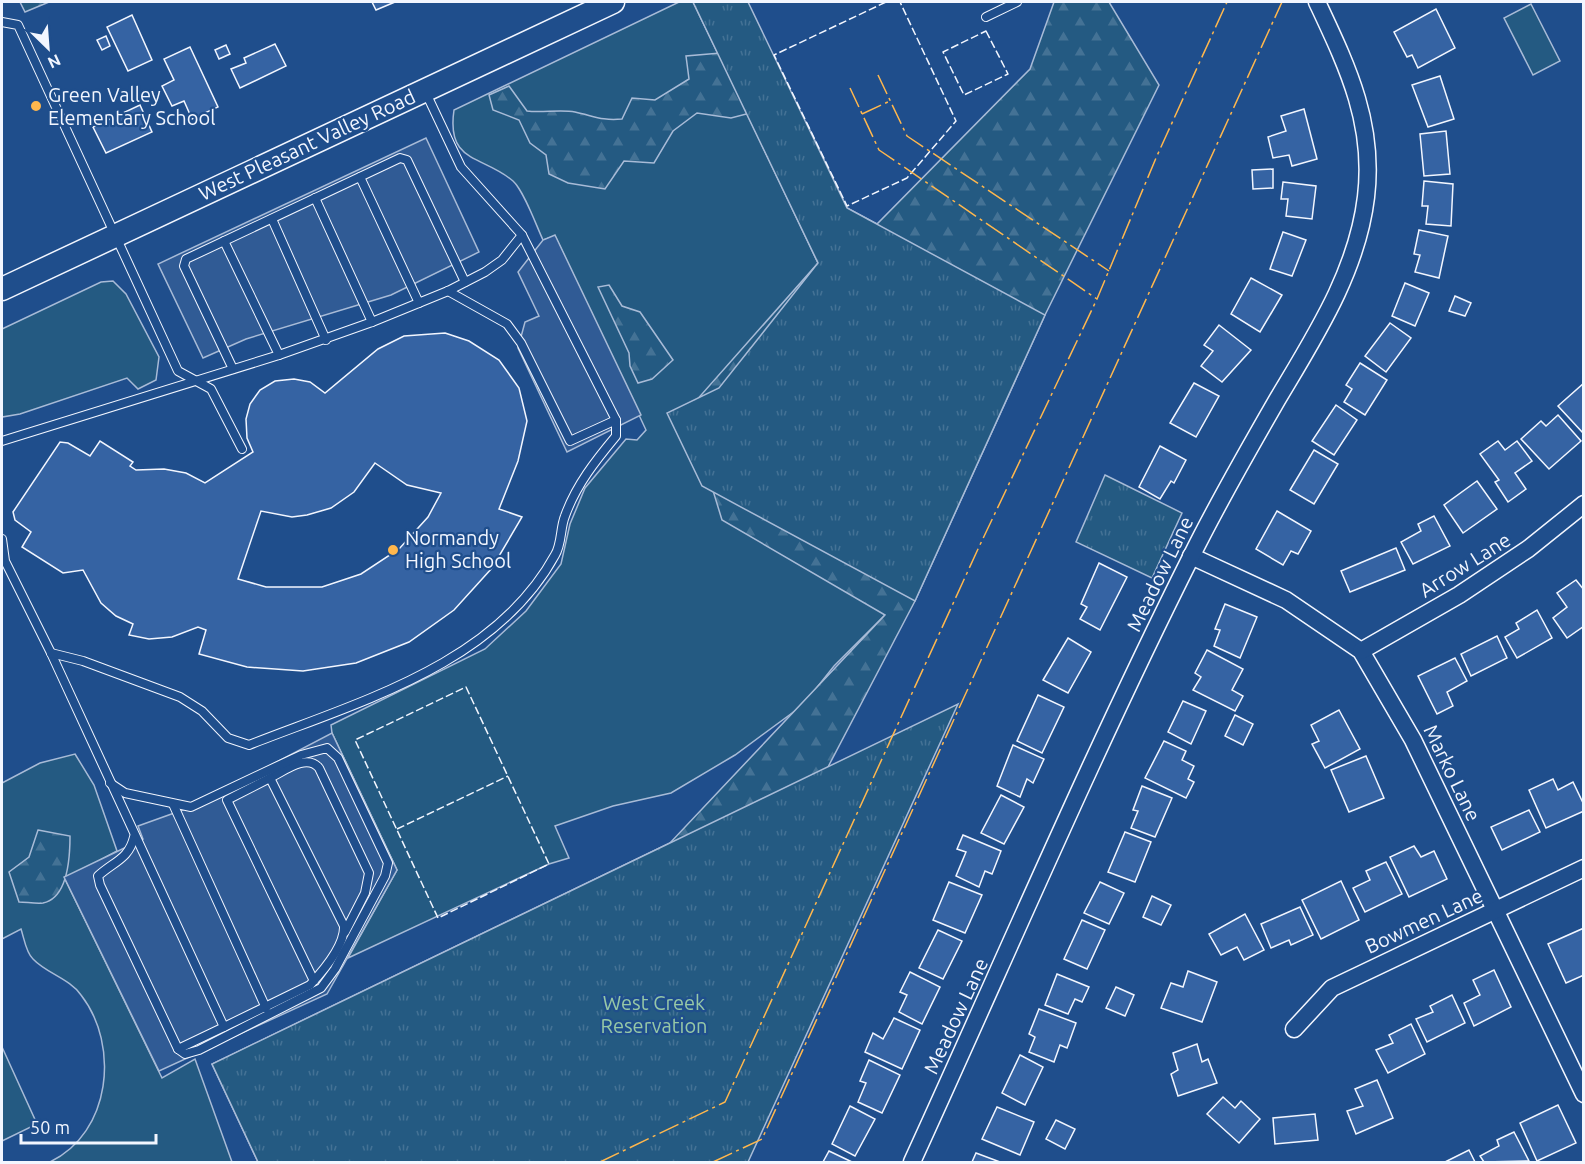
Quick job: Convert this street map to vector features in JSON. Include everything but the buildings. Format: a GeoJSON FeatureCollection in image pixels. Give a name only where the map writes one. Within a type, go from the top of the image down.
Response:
{"type":"FeatureCollection","features":[{"type":"Feature","properties":{"kind":"main road","name":"West Pleasant Valley Road"},"geometry":{"type":"LineString","coordinates":[[2,289],[613,2]]}},
{"type":"Feature","properties":{"kind":"street","name":"Meadow Lane"},"geometry":{"type":"LineString","coordinates":[[912,1162],[1191,556],[1227,487],[1326,317],[1357,248],[1366,196],[1368,141],[1352,76],[1317,2]]}},
{"type":"Feature","properties":{"kind":"street","name":"Arrow Lane"},"geometry":{"type":"LineString","coordinates":[[1361,651],[1489,575],[1528,549],[1584,504]]}},
{"type":"Feature","properties":{"kind":"street","name":"Marko Lane"},"geometry":{"type":"LineString","coordinates":[[1191,556],[1286,600],[1361,651],[1413,740],[1584,1094]]}},
{"type":"Feature","properties":{"kind":"street","name":"Bowmen Lane"},"geometry":{"type":"LineString","coordinates":[[1294,1029],[1332,988],[1584,868]]}},
{"type":"Feature","properties":{"kind":"lane"},"geometry":{"type":"LineString","coordinates":[[986,17],[1017,2]]}},
{"type":"Feature","properties":{"kind":"lane"},"geometry":{"type":"LineString","coordinates":[[2,22],[18,25],[117,234],[178,371],[211,390],[242,449]]}},
{"type":"Feature","properties":{"kind":"lane"},"geometry":{"type":"LineString","coordinates":[[51,653],[83,661],[180,697],[202,711],[228,738],[249,745],[358,703],[440,664],[498,625],[527,596],[557,553],[564,517],[575,492],[616,436],[616,420],[522,235],[461,167],[424,90]]}},
{"type":"Feature","properties":{"kind":"lane"},"geometry":{"type":"LineString","coordinates":[[233,369],[184,266],[186,259],[400,158],[407,160],[465,282]]}},
{"type":"Feature","properties":{"kind":"lane"},"geometry":{"type":"LineString","coordinates":[[360,177],[419,303]]}},
{"type":"Feature","properties":{"kind":"lane"},"geometry":{"type":"LineString","coordinates":[[315,198],[372,322]]}},
{"type":"Feature","properties":{"kind":"lane"},"geometry":{"type":"LineString","coordinates":[[272,219],[326,340]]}},
{"type":"Feature","properties":{"kind":"lane"},"geometry":{"type":"LineString","coordinates":[[2,441],[326,340],[372,322],[465,282],[502,260],[522,235]]}},
{"type":"Feature","properties":{"kind":"lane"},"geometry":{"type":"LineString","coordinates":[[224,241],[279,355]]}},
{"type":"Feature","properties":{"kind":"lane"},"geometry":{"type":"LineString","coordinates":[[447,291],[507,324],[521,343],[570,441],[616,420]]}},
{"type":"Feature","properties":{"kind":"lane"},"geometry":{"type":"LineString","coordinates":[[2,539],[5,561],[51,653],[134,837],[224,1027]]}},
{"type":"Feature","properties":{"kind":"lane"},"geometry":{"type":"LineString","coordinates":[[110,783],[125,793],[191,807],[301,755],[327,748],[338,759],[388,863],[385,876],[335,969],[321,988],[199,1050],[185,1054],[178,1049],[100,885],[98,876],[105,869],[120,862],[132,846],[134,837]]}},
{"type":"Feature","properties":{"kind":"lane"},"geometry":{"type":"LineString","coordinates":[[178,1049],[300,992],[314,981],[330,961],[370,881],[369,873],[315,763],[306,761],[227,800],[314,981]]}},
{"type":"Feature","properties":{"kind":"lane"},"geometry":{"type":"LineString","coordinates":[[270,778],[344,926],[344,934]]}},
{"type":"Feature","properties":{"kind":"lane"},"geometry":{"type":"LineString","coordinates":[[173,804],[266,1008]]}},
{"type":"Feature","properties":{"kind":"green space"},"geometry":{"type":"Polygon","coordinates":[[[20,2],[49,2],[25,12],[20,2]]]}},
{"type":"Feature","properties":{"kind":"green space"},"geometry":{"type":"Polygon","coordinates":[[[679,2],[693,2],[819,263],[824,564],[886,614],[834,666],[803,705],[735,755],[671,793],[613,806],[555,826],[569,858],[549,864],[348,958],[397,870],[332,733],[331,725],[485,649],[526,611],[561,564],[570,524],[585,488],[626,439],[637,440],[646,430],[555,236],[543,240],[525,200],[513,181],[461,149],[453,127],[454,110],[679,2]]]}},
{"type":"Feature","properties":{"kind":"green space"},"geometry":{"type":"Polygon","coordinates":[[[693,2],[748,2],[847,208],[1045,315],[915,601],[702,486],[667,413],[719,388],[818,263],[693,2]]]}},
{"type":"Feature","properties":{"kind":"green space"},"geometry":{"type":"Polygon","coordinates":[[[1054,2],[1109,2],[1159,85],[1045,315],[915,601],[828,767],[634,1162],[258,1162],[212,1064],[670,843],[885,615],[722,520],[711,484],[679,420],[818,263],[762,145],[807,124],[847,208],[877,224],[1030,69],[1054,2]]]}},
{"type":"Feature","properties":{"kind":"green space"},"geometry":{"type":"Polygon","coordinates":[[[1531,4],[1560,61],[1533,75],[1504,18],[1531,4]]]}},
{"type":"Feature","properties":{"kind":"green space"},"geometry":{"type":"Polygon","coordinates":[[[744,51],[758,111],[731,118],[697,113],[673,131],[654,163],[624,161],[605,189],[568,183],[549,174],[546,155],[530,143],[519,120],[493,110],[489,95],[509,86],[527,111],[570,111],[603,119],[622,119],[632,98],[655,100],[689,79],[686,56],[744,51]]]}},
{"type":"Feature","properties":{"kind":"green space"},"geometry":{"type":"Polygon","coordinates":[[[113,281],[126,294],[159,357],[156,380],[138,389],[127,378],[20,414],[2,417],[2,329],[101,282],[113,281]]]}},
{"type":"Feature","properties":{"kind":"green space"},"geometry":{"type":"Polygon","coordinates":[[[609,285],[622,306],[640,312],[673,360],[652,379],[638,383],[630,366],[629,353],[598,287],[609,285]]]}},
{"type":"Feature","properties":{"kind":"green space"},"geometry":{"type":"Polygon","coordinates":[[[1105,475],[1182,513],[1152,578],[1076,542],[1105,475]]]}},
{"type":"Feature","properties":{"kind":"green space","name":"West Creek Reservation"},"geometry":{"type":"Polygon","coordinates":[[[958,704],[748,1162],[258,1162],[212,1064],[958,704]]]}},
{"type":"Feature","properties":{"kind":"green space"},"geometry":{"type":"Polygon","coordinates":[[[75,754],[94,785],[117,851],[65,879],[162,1078],[195,1059],[232,1162],[50,1162],[70,1149],[86,1131],[97,1110],[103,1086],[104,1062],[101,1038],[93,1015],[81,995],[71,985],[38,964],[27,949],[21,929],[2,939],[2,783],[40,763],[75,754]]]}},
{"type":"Feature","properties":{"kind":"green space"},"geometry":{"type":"Polygon","coordinates":[[[38,830],[70,836],[66,875],[63,885],[51,900],[43,903],[19,902],[9,872],[29,857],[38,830]]]}},
{"type":"Feature","properties":{"kind":"green space"},"geometry":{"type":"Polygon","coordinates":[[[2,1047],[37,1124],[2,1141],[2,1047]]]}},
{"type":"Feature","properties":{"kind":"shaded area"},"geometry":{"type":"Polygon","coordinates":[[[426,138],[479,252],[391,295],[246,339],[203,358],[158,264],[426,138]]]}},
{"type":"Feature","properties":{"kind":"shaded area"},"geometry":{"type":"Polygon","coordinates":[[[555,235],[641,415],[567,452],[518,348],[525,322],[539,316],[518,272],[543,240],[555,235]]]}},
{"type":"Feature","properties":{"kind":"shaded area"},"geometry":{"type":"Polygon","coordinates":[[[332,733],[397,870],[327,994],[159,1071],[64,877],[143,839],[138,826],[191,807],[332,733]]]}},
{"type":"Feature","properties":{"kind":"fence"},"geometry":{"type":"LineString","coordinates":[[886,2],[774,55],[847,206],[907,178],[956,121],[900,2]]}},
{"type":"Feature","properties":{"kind":"fence"},"geometry":{"type":"LineString","coordinates":[[986,31],[1008,74],[964,95],[943,52],[986,31]]}},
{"type":"Feature","properties":{"kind":"fence"},"geometry":{"type":"LineString","coordinates":[[466,687],[549,864],[438,918],[355,740],[466,687]]}},
{"type":"Feature","properties":{"kind":"fence"},"geometry":{"type":"LineString","coordinates":[[397,829],[508,776]]}},
{"type":"Feature","properties":{"kind":"power"},"geometry":{"type":"LineString","coordinates":[[600,1162],[725,1102],[978,549],[1097,299],[1156,158],[1227,2]]}},
{"type":"Feature","properties":{"kind":"power"},"geometry":{"type":"LineString","coordinates":[[713,1162],[762,1139],[1282,2]]}},
{"type":"Feature","properties":{"kind":"power"},"geometry":{"type":"LineString","coordinates":[[878,75],[907,136],[1109,271]]}},
{"type":"Feature","properties":{"kind":"power"},"geometry":{"type":"LineString","coordinates":[[850,88],[879,150],[1097,299]]}},
{"type":"Feature","properties":{"kind":"power"},"geometry":{"type":"LineString","coordinates":[[862,114],[890,101]]}},
{"type":"Feature","properties":{"kind":"place","name":"Green Valley Elementary School"},"geometry":{"type":"Point","coordinates":[36,106]}},
{"type":"Feature","properties":{"kind":"place","name":"Normandy High School"},"geometry":{"type":"Point","coordinates":[393,550]}}]}
